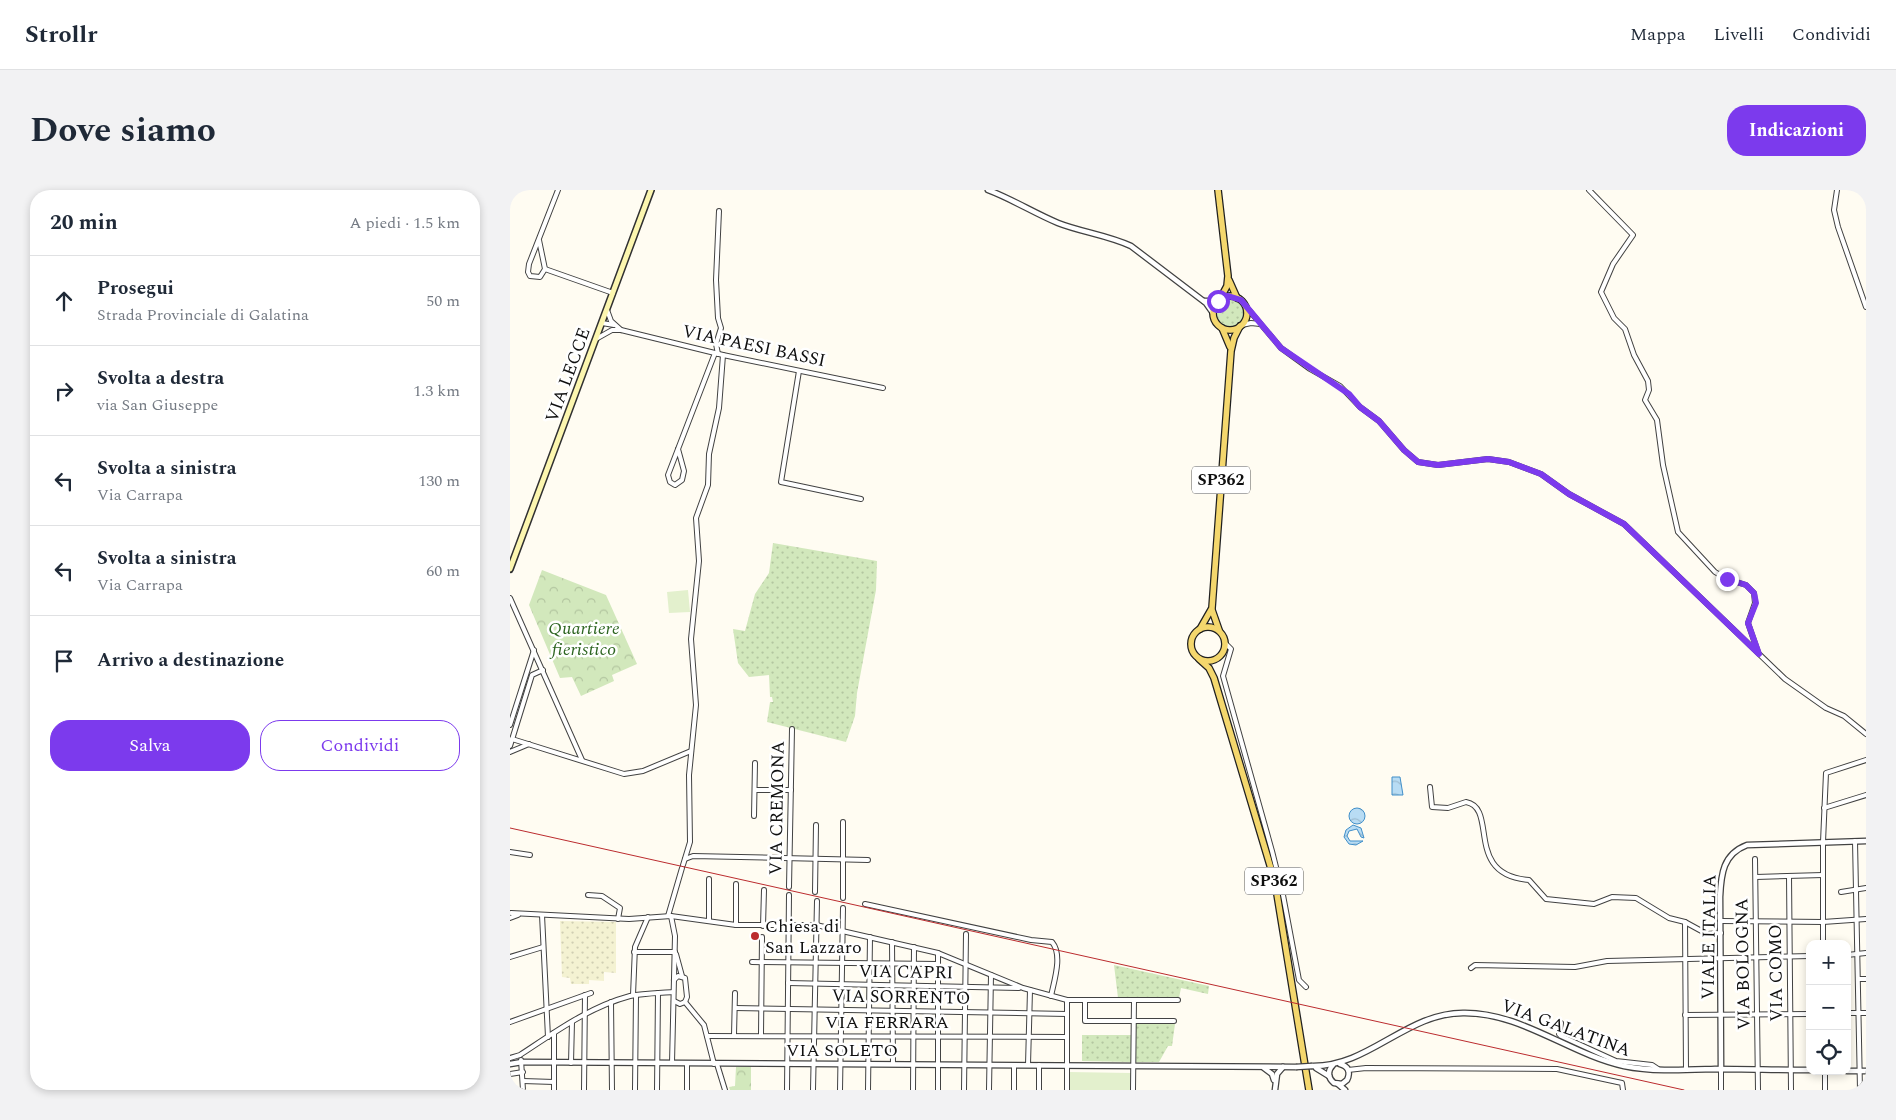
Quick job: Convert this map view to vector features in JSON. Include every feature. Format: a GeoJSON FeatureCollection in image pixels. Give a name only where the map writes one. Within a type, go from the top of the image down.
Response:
{"type":"FeatureCollection","features":[{"type":"Feature","properties":{"kind":"main road","name":"VIA LECCE"},"geometry":{"type":"LineString","coordinates":[[510,569],[651,190]]}},
{"type":"Feature","properties":{"kind":"main road"},"geometry":{"type":"LineString","coordinates":[[1213,313],[1226,290],[1228,276],[1218,190]]}},
{"type":"Feature","properties":{"kind":"main road"},"geometry":{"type":"LineString","coordinates":[[1228,276],[1237,298]]}},
{"type":"Feature","properties":{"kind":"main road"},"geometry":{"type":"LineString","coordinates":[[1219,300],[1228,296],[1237,298],[1243,303]]}},
{"type":"Feature","properties":{"kind":"main road","name":"SP362"},"geometry":{"type":"LineString","coordinates":[[1226,644],[1212,608],[1231,351],[1234,338],[1247,312],[1243,303]]}},
{"type":"Feature","properties":{"kind":"main road","name":"SP362"},"geometry":{"type":"LineString","coordinates":[[1213,313],[1217,324],[1222,328],[1231,351]]}},
{"type":"Feature","properties":{"kind":"main road"},"geometry":{"type":"LineString","coordinates":[[1222,328],[1231,330],[1241,325]]}},
{"type":"Feature","properties":{"kind":"main road","name":"SP362"},"geometry":{"type":"LineString","coordinates":[[1212,608],[1200,629],[1192,638],[1191,643],[1194,655],[1209,668],[1214,678],[1270,851],[1309,1090]]}},
{"type":"Feature","properties":{"kind":"main road"},"geometry":{"type":"LineString","coordinates":[[1200,629],[1212,628],[1220,631]]}},
{"type":"Feature","properties":{"kind":"main road"},"geometry":{"type":"LineString","coordinates":[[1214,678],[1216,664],[1226,644]]}},
{"type":"Feature","properties":{"kind":"main road"},"geometry":{"type":"LineString","coordinates":[[1199,659],[1210,662],[1220,657]]}},
{"type":"Feature","properties":{"kind":"street"},"geometry":{"type":"LineString","coordinates":[[539,240],[545,268],[540,277],[537,278],[530,276],[528,272],[539,240],[558,190]]}},
{"type":"Feature","properties":{"kind":"street"},"geometry":{"type":"LineString","coordinates":[[988,190],[1056,222],[1119,240],[1131,246],[1206,303],[1213,313]]}},
{"type":"Feature","properties":{"kind":"street"},"geometry":{"type":"LineString","coordinates":[[1589,190],[1618,223],[1633,235],[1613,264],[1601,292],[1614,318],[1625,329],[1634,355],[1650,386],[1645,400],[1657,420],[1663,465],[1676,526],[1681,536],[1715,572],[1727,579],[1746,585],[1754,593],[1756,603],[1748,623],[1759,654]]}},
{"type":"Feature","properties":{"kind":"street"},"geometry":{"type":"LineString","coordinates":[[1837,190],[1834,210],[1838,227],[1866,307]]}},
{"type":"Feature","properties":{"kind":"street"},"geometry":{"type":"LineString","coordinates":[[678,449],[684,471],[682,480],[675,485],[670,482],[668,476],[678,449],[717,353],[716,344],[721,328],[718,318],[716,280],[719,211]]}},
{"type":"Feature","properties":{"kind":"street"},"geometry":{"type":"LineString","coordinates":[[545,268],[613,293]]}},
{"type":"Feature","properties":{"kind":"street"},"geometry":{"type":"LineString","coordinates":[[1200,299],[1219,300]]}},
{"type":"Feature","properties":{"kind":"street"},"geometry":{"type":"LineString","coordinates":[[1243,303],[1290,354],[1349,394],[1360,407],[1379,421],[1404,450],[1418,462],[1438,465],[1488,459],[1509,462],[1541,474],[1569,494],[1624,524],[1785,679],[1826,708],[1844,716],[1866,734]]}},
{"type":"Feature","properties":{"kind":"street"},"geometry":{"type":"LineString","coordinates":[[596,339],[613,328],[607,309]]}},
{"type":"Feature","properties":{"kind":"street","name":"VIA PAESI BASSI"},"geometry":{"type":"LineString","coordinates":[[602,323],[613,328],[723,355],[883,388]]}},
{"type":"Feature","properties":{"kind":"street"},"geometry":{"type":"LineString","coordinates":[[1241,325],[1256,323],[1262,325]]}},
{"type":"Feature","properties":{"kind":"street"},"geometry":{"type":"LineString","coordinates":[[672,1063],[673,992],[676,952],[675,936],[670,916],[688,848],[691,751],[696,711],[691,639],[699,555],[696,518],[708,485],[709,454],[722,384],[723,355]]}},
{"type":"Feature","properties":{"kind":"street"},"geometry":{"type":"LineString","coordinates":[[799,371],[781,482],[861,499]]}},
{"type":"Feature","properties":{"kind":"street"},"geometry":{"type":"LineString","coordinates":[[510,598],[582,761]]}},
{"type":"Feature","properties":{"kind":"street"},"geometry":{"type":"LineString","coordinates":[[1226,644],[1231,649],[1222,676],[1283,895],[1299,980],[1306,988]]}},
{"type":"Feature","properties":{"kind":"street"},"geometry":{"type":"LineString","coordinates":[[510,725],[534,650]]}},
{"type":"Feature","properties":{"kind":"street"},"geometry":{"type":"LineString","coordinates":[[527,673],[532,675],[543,670]]}},
{"type":"Feature","properties":{"kind":"street"},"geometry":{"type":"LineString","coordinates":[[510,746],[532,675]]}},
{"type":"Feature","properties":{"kind":"street","name":"VIA CREMONA"},"geometry":{"type":"LineString","coordinates":[[789,887],[792,729]]}},
{"type":"Feature","properties":{"kind":"street"},"geometry":{"type":"LineString","coordinates":[[512,739],[624,774],[632,774],[691,751]]}},
{"type":"Feature","properties":{"kind":"street"},"geometry":{"type":"LineString","coordinates":[[510,752],[529,744]]}},
{"type":"Feature","properties":{"kind":"street"},"geometry":{"type":"LineString","coordinates":[[1823,940],[1823,842],[1826,773],[1866,760]]}},
{"type":"Feature","properties":{"kind":"street"},"geometry":{"type":"LineString","coordinates":[[754,816],[755,763]]}},
{"type":"Feature","properties":{"kind":"street"},"geometry":{"type":"LineString","coordinates":[[1430,786],[1432,807],[1448,808],[1460,802],[1470,802],[1473,804],[1481,820],[1491,862],[1510,877],[1529,880],[1546,899],[1594,904],[1612,897],[1636,898],[1669,918],[1685,922],[1707,934],[1721,933]]}},
{"type":"Feature","properties":{"kind":"street"},"geometry":{"type":"LineString","coordinates":[[754,790],[791,790]]}},
{"type":"Feature","properties":{"kind":"street"},"geometry":{"type":"LineString","coordinates":[[1824,808],[1866,795]]}},
{"type":"Feature","properties":{"kind":"street"},"geometry":{"type":"LineString","coordinates":[[843,822],[843,898]]}},
{"type":"Feature","properties":{"kind":"street"},"geometry":{"type":"LineString","coordinates":[[815,892],[816,825]]}},
{"type":"Feature","properties":{"kind":"street"},"geometry":{"type":"LineString","coordinates":[[1855,841],[1860,1090]]}},
{"type":"Feature","properties":{"kind":"street","name":"VIALE ITALIA"},"geometry":{"type":"LineString","coordinates":[[1721,1069],[1720,920],[1722,869],[1732,854],[1739,848],[1759,844],[1866,841]]}},
{"type":"Feature","properties":{"kind":"street"},"geometry":{"type":"LineString","coordinates":[[688,848],[693,856]]}},
{"type":"Feature","properties":{"kind":"street"},"geometry":{"type":"LineString","coordinates":[[510,852],[530,855]]}},
{"type":"Feature","properties":{"kind":"street"},"geometry":{"type":"LineString","coordinates":[[685,860],[693,856],[868,860]]}},
{"type":"Feature","properties":{"kind":"street","name":"VIA BOLOGNA"},"geometry":{"type":"LineString","coordinates":[[1755,859],[1758,1090]]}},
{"type":"Feature","properties":{"kind":"street"},"geometry":{"type":"LineString","coordinates":[[1756,878],[1823,875]]}},
{"type":"Feature","properties":{"kind":"street","name":"VIA COMO"},"geometry":{"type":"LineString","coordinates":[[1789,876],[1791,1090]]}},
{"type":"Feature","properties":{"kind":"street"},"geometry":{"type":"LineString","coordinates":[[709,879],[709,922]]}},
{"type":"Feature","properties":{"kind":"street"},"geometry":{"type":"LineString","coordinates":[[736,884],[736,925]]}},
{"type":"Feature","properties":{"kind":"street"},"geometry":{"type":"LineString","coordinates":[[1841,892],[1866,888]]}},
{"type":"Feature","properties":{"kind":"street"},"geometry":{"type":"LineString","coordinates":[[763,926],[764,890]]}},
{"type":"Feature","properties":{"kind":"street"},"geometry":{"type":"LineString","coordinates":[[588,895],[602,896],[620,908],[618,919]]}},
{"type":"Feature","properties":{"kind":"street"},"geometry":{"type":"LineString","coordinates":[[786,1090],[789,895]]}},
{"type":"Feature","properties":{"kind":"street"},"geometry":{"type":"LineString","coordinates":[[813,1090],[816,901]]}},
{"type":"Feature","properties":{"kind":"street"},"geometry":{"type":"LineString","coordinates":[[865,904],[1032,940],[1052,942],[1056,950],[1056,968],[1051,996]]}},
{"type":"Feature","properties":{"kind":"street"},"geometry":{"type":"LineString","coordinates":[[840,1090],[842,908]]}},
{"type":"Feature","properties":{"kind":"street"},"geometry":{"type":"LineString","coordinates":[[520,915],[510,918],[510,912],[520,915],[618,919],[670,916],[736,925],[816,925],[938,953],[964,962],[1023,988],[1067,1000],[1178,1000]]}},
{"type":"Feature","properties":{"kind":"street"},"geometry":{"type":"LineString","coordinates":[[542,915],[548,1037]]}},
{"type":"Feature","properties":{"kind":"street"},"geometry":{"type":"LineString","coordinates":[[635,1090],[634,952],[648,917]]}},
{"type":"Feature","properties":{"kind":"street"},"geometry":{"type":"LineString","coordinates":[[1720,920],[1823,922],[1866,919]]}},
{"type":"Feature","properties":{"kind":"street"},"geometry":{"type":"LineString","coordinates":[[1685,922],[1686,1070]]}},
{"type":"Feature","properties":{"kind":"street"},"geometry":{"type":"LineString","coordinates":[[964,1090],[964,962],[966,934]]}},
{"type":"Feature","properties":{"kind":"street"},"geometry":{"type":"LineString","coordinates":[[761,1035],[762,937]]}},
{"type":"Feature","properties":{"kind":"street"},"geometry":{"type":"LineString","coordinates":[[868,1090],[868,962],[870,937]]}},
{"type":"Feature","properties":{"kind":"street"},"geometry":{"type":"LineString","coordinates":[[892,942],[893,1064]]}},
{"type":"Feature","properties":{"kind":"street"},"geometry":{"type":"LineString","coordinates":[[510,956],[543,947]]}},
{"type":"Feature","properties":{"kind":"street"},"geometry":{"type":"LineString","coordinates":[[913,1090],[914,947]]}},
{"type":"Feature","properties":{"kind":"street"},"geometry":{"type":"LineString","coordinates":[[634,952],[676,952]]}},
{"type":"Feature","properties":{"kind":"street"},"geometry":{"type":"LineString","coordinates":[[676,952],[686,985],[685,1002],[704,1025],[715,1064],[725,1090]]}},
{"type":"Feature","properties":{"kind":"street"},"geometry":{"type":"LineString","coordinates":[[938,953],[938,1090]]}},
{"type":"Feature","properties":{"kind":"street"},"geometry":{"type":"LineString","coordinates":[[1851,955],[1866,953]]}},
{"type":"Feature","properties":{"kind":"street"},"geometry":{"type":"LineString","coordinates":[[1471,968],[1475,964],[1575,967],[1603,961],[1806,956]]}},
{"type":"Feature","properties":{"kind":"street"},"geometry":{"type":"LineString","coordinates":[[752,962],[938,964]]}},
{"type":"Feature","properties":{"kind":"street"},"geometry":{"type":"LineString","coordinates":[[989,1090],[991,975]]}},
{"type":"Feature","properties":{"kind":"street"},"geometry":{"type":"LineString","coordinates":[[674,980],[682,976]]}},
{"type":"Feature","properties":{"kind":"street"},"geometry":{"type":"LineString","coordinates":[[1858,980],[1866,979]]}},
{"type":"Feature","properties":{"kind":"street","name":"VIA CAPRI"},"geometry":{"type":"LineString","coordinates":[[788,983],[1023,988]]}},
{"type":"Feature","properties":{"kind":"street"},"geometry":{"type":"LineString","coordinates":[[1028,1065],[1030,990]]}},
{"type":"Feature","properties":{"kind":"street"},"geometry":{"type":"LineString","coordinates":[[510,1058],[520,1055],[585,1014],[611,1002],[635,995],[673,992]]}},
{"type":"Feature","properties":{"kind":"street"},"geometry":{"type":"LineString","coordinates":[[510,1022],[591,993]]}},
{"type":"Feature","properties":{"kind":"street"},"geometry":{"type":"LineString","coordinates":[[656,1090],[658,993]]}},
{"type":"Feature","properties":{"kind":"street"},"geometry":{"type":"LineString","coordinates":[[734,1035],[735,993]]}},
{"type":"Feature","properties":{"kind":"street"},"geometry":{"type":"LineString","coordinates":[[584,1090],[585,996]]}},
{"type":"Feature","properties":{"kind":"street"},"geometry":{"type":"LineString","coordinates":[[1067,1000],[1067,1090]]}},
{"type":"Feature","properties":{"kind":"street"},"geometry":{"type":"LineString","coordinates":[[1085,1000],[1084,1021],[1174,1021]]}},
{"type":"Feature","properties":{"kind":"street"},"geometry":{"type":"LineString","coordinates":[[1133,1090],[1134,1000]]}},
{"type":"Feature","properties":{"kind":"street"},"geometry":{"type":"LineString","coordinates":[[674,1001],[680,1004],[685,1002]]}},
{"type":"Feature","properties":{"kind":"street"},"geometry":{"type":"LineString","coordinates":[[611,1002],[612,1090]]}},
{"type":"Feature","properties":{"kind":"street","name":"VIA SORRENTO"},"geometry":{"type":"LineString","coordinates":[[735,1008],[1067,1014]]}},
{"type":"Feature","properties":{"kind":"street","name":"VIA GALATINA"},"geometry":{"type":"LineString","coordinates":[[1340,1064],[1354,1059],[1422,1021],[1444,1014],[1476,1013],[1504,1018],[1606,1061],[1641,1069],[1806,1070]]}},
{"type":"Feature","properties":{"kind":"street"},"geometry":{"type":"LineString","coordinates":[[1851,1013],[1866,1013]]}},
{"type":"Feature","properties":{"kind":"street"},"geometry":{"type":"LineString","coordinates":[[1685,1015],[1806,1014]]}},
{"type":"Feature","properties":{"kind":"street"},"geometry":{"type":"LineString","coordinates":[[571,1063],[572,1022]]}},
{"type":"Feature","properties":{"kind":"street"},"geometry":{"type":"LineString","coordinates":[[1561,1024],[1559,1034],[1562,1036],[1616,1061],[1652,1065],[1658,1069]]}},
{"type":"Feature","properties":{"kind":"street"},"geometry":{"type":"LineString","coordinates":[[554,1033],[554,1090]]}},
{"type":"Feature","properties":{"kind":"street","name":"VIA FERRARA"},"geometry":{"type":"LineString","coordinates":[[707,1036],[1067,1037]]}},
{"type":"Feature","properties":{"kind":"street"},"geometry":{"type":"LineString","coordinates":[[520,1055],[523,1072],[523,1090]]}},
{"type":"Feature","properties":{"kind":"street","name":"VIA GALATINA"},"geometry":{"type":"LineString","coordinates":[[1347,1068],[1354,1059]]}},
{"type":"Feature","properties":{"kind":"street","name":"VIA SOLETO"},"geometry":{"type":"LineString","coordinates":[[510,1064],[522,1062],[1333,1066]]}},
{"type":"Feature","properties":{"kind":"street"},"geometry":{"type":"LineString","coordinates":[[687,1063],[687,1090]]}},
{"type":"Feature","properties":{"kind":"street"},"geometry":{"type":"LineString","coordinates":[[1329,1076],[1333,1066],[1340,1064],[1357,1071]]}},
{"type":"Feature","properties":{"kind":"street"},"geometry":{"type":"LineString","coordinates":[[1014,1065],[1014,1090]]}},
{"type":"Feature","properties":{"kind":"street"},"geometry":{"type":"LineString","coordinates":[[1039,1065],[1039,1090]]}},
{"type":"Feature","properties":{"kind":"street"},"geometry":{"type":"LineString","coordinates":[[1312,1066],[1329,1076],[1331,1081],[1346,1090],[1347,1068]]}},
{"type":"Feature","properties":{"kind":"street"},"geometry":{"type":"LineString","coordinates":[[1263,1067],[1274,1074]]}},
{"type":"Feature","properties":{"kind":"street"},"geometry":{"type":"LineString","coordinates":[[1274,1067],[1275,1090]]}},
{"type":"Feature","properties":{"kind":"street"},"geometry":{"type":"LineString","coordinates":[[1274,1074],[1283,1067]]}},
{"type":"Feature","properties":{"kind":"street"},"geometry":{"type":"LineString","coordinates":[[1338,1084],[1348,1079],[1357,1071],[1366,1068],[1558,1069],[1622,1082],[1623,1090]]}},
{"type":"Feature","properties":{"kind":"street"},"geometry":{"type":"LineString","coordinates":[[1721,1069],[1721,1090]]}},
{"type":"Feature","properties":{"kind":"street"},"geometry":{"type":"LineString","coordinates":[[1851,1071],[1866,1071]]}},
{"type":"Feature","properties":{"kind":"street"},"geometry":{"type":"LineString","coordinates":[[510,1074],[523,1072]]}},
{"type":"Feature","properties":{"kind":"street"},"geometry":{"type":"LineString","coordinates":[[1825,1075],[1825,1090]]}},
{"type":"Feature","properties":{"kind":"street"},"geometry":{"type":"LineString","coordinates":[[523,1082],[554,1082]]}},
{"type":"Feature","properties":{"kind":"shaded area"},"geometry":{"type":"Polygon","coordinates":[[[560,921],[616,922],[616,973],[604,972],[604,981],[589,980],[589,984],[571,984],[570,978],[562,977],[560,921]]]}},
{"type":"Feature","properties":{"kind":"green space"},"geometry":{"type":"Polygon","coordinates":[[[1230,299],[1240,303],[1244,313],[1240,323],[1230,327],[1220,323],[1216,313],[1220,303],[1230,299]]]}},
{"type":"Feature","properties":{"kind":"green space"},"geometry":{"type":"Polygon","coordinates":[[[773,543],[877,561],[876,590],[857,693],[855,716],[846,742],[767,722],[770,702],[773,702],[772,697],[770,697],[769,675],[749,677],[738,663],[733,629],[745,631],[755,594],[769,573],[773,543]]]}},
{"type":"Feature","properties":{"kind":"green space","name":"Quartiere fieristico"},"geometry":{"type":"Polygon","coordinates":[[[542,570],[606,595],[637,664],[612,675],[614,681],[581,696],[572,677],[560,678],[529,605],[542,570]]]}},
{"type":"Feature","properties":{"kind":"green space"},"geometry":{"type":"Polygon","coordinates":[[[688,590],[690,612],[669,613],[667,592],[688,590]]]}},
{"type":"Feature","properties":{"kind":"green space"},"geometry":{"type":"Polygon","coordinates":[[[1114,965],[1209,986],[1208,994],[1181,988],[1179,998],[1118,998],[1114,965]]]}},
{"type":"Feature","properties":{"kind":"green space"},"geometry":{"type":"Polygon","coordinates":[[[1136,1023],[1175,1024],[1172,1046],[1168,1046],[1159,1062],[1136,1062],[1136,1023]]]}},
{"type":"Feature","properties":{"kind":"green space"},"geometry":{"type":"Polygon","coordinates":[[[1082,1035],[1131,1035],[1131,1062],[1082,1061],[1082,1035]]]}},
{"type":"Feature","properties":{"kind":"green space"},"geometry":{"type":"Polygon","coordinates":[[[736,1067],[751,1067],[751,1090],[730,1090],[729,1087],[735,1086],[736,1067]]]}},
{"type":"Feature","properties":{"kind":"green space"},"geometry":{"type":"Polygon","coordinates":[[[1069,1072],[1131,1073],[1131,1090],[1069,1090],[1069,1072]]]}},
{"type":"Feature","properties":{"kind":"water"},"geometry":{"type":"Polygon","coordinates":[[[1392,777],[1400,777],[1403,795],[1392,795],[1392,777]]]}},
{"type":"Feature","properties":{"kind":"water"},"geometry":{"type":"Polygon","coordinates":[[[1357,808],[1365,816],[1357,824],[1349,816],[1357,808]]]}},
{"type":"Feature","properties":{"kind":"water"},"geometry":{"type":"Polygon","coordinates":[[[1353,825],[1361,828],[1364,838],[1361,837],[1357,829],[1349,831],[1347,836],[1350,841],[1363,841],[1356,845],[1349,844],[1344,837],[1346,830],[1353,825]]]}},
{"type":"Feature","properties":{"kind":"railway"},"geometry":{"type":"LineString","coordinates":[[510,828],[1684,1090]]}},
{"type":"Feature","properties":{"kind":"place","name":"Chiesa di San Lazzaro"},"geometry":{"type":"Point","coordinates":[755,936]}},
{"type":"Feature","properties":{"kind":"route"},"geometry":{"type":"LineString","coordinates":[[1218,301],[1228,296],[1241,300],[1281,348],[1340,386],[1360,407],[1379,421],[1404,450],[1418,462],[1438,465],[1460,464],[1488,459],[1509,462],[1541,474],[1569,494],[1600,509],[1624,524],[1759,654],[1748,623],[1756,603],[1754,593],[1746,585],[1727,579]]}}]}
